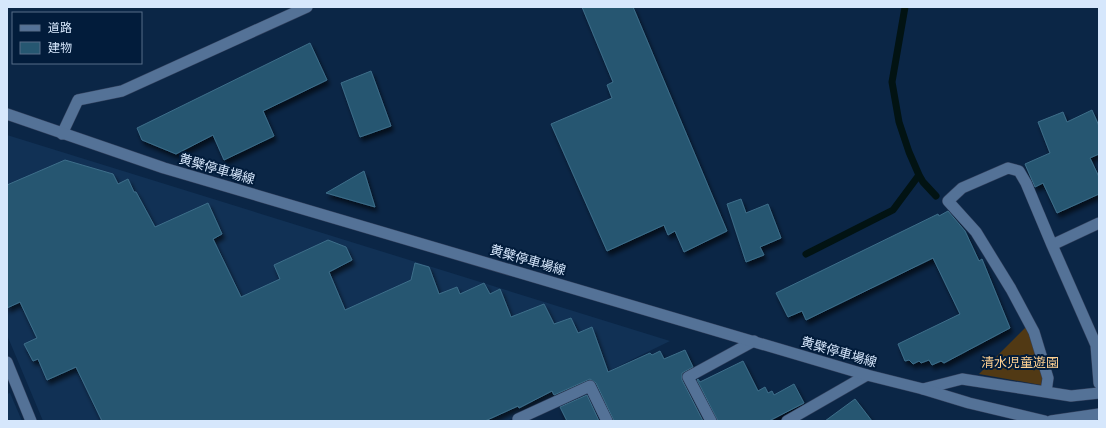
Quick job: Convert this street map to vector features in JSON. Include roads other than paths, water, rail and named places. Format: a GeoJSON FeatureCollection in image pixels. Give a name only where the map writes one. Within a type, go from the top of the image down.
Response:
{"type":"FeatureCollection","features":[{"type":"Feature","properties":{"kind":"street"},"geometry":{"type":"LineString","coordinates":[[62,134],[78,100],[122,91],[307,7]]}},
{"type":"Feature","properties":{"kind":"street","name":"黄檗停車場線"},"geometry":{"type":"LineString","coordinates":[[7,114],[164,168],[867,375],[923,389],[969,403],[1045,421]]}},
{"type":"Feature","properties":{"kind":"street"},"geometry":{"type":"LineString","coordinates":[[1046,392],[1048,378],[1034,332],[1011,289],[976,232],[948,201],[962,188],[1008,168],[1019,171],[1096,345],[1099,383]]}},
{"type":"Feature","properties":{"kind":"street"},"geometry":{"type":"LineString","coordinates":[[1052,244],[1099,223]]}},
{"type":"Feature","properties":{"kind":"street"},"geometry":{"type":"LineString","coordinates":[[711,421],[688,377],[754,341]]}},
{"type":"Feature","properties":{"kind":"street"},"geometry":{"type":"LineString","coordinates":[[7,362],[31,421]]}},
{"type":"Feature","properties":{"kind":"street"},"geometry":{"type":"LineString","coordinates":[[786,421],[867,375]]}},
{"type":"Feature","properties":{"kind":"street"},"geometry":{"type":"LineString","coordinates":[[923,389],[962,379],[1071,396],[1099,393]]}},
{"type":"Feature","properties":{"kind":"street"},"geometry":{"type":"LineString","coordinates":[[519,421],[518,419],[590,386],[607,421]]}},
{"type":"Feature","properties":{"kind":"street"},"geometry":{"type":"LineString","coordinates":[[1051,421],[1099,414]]}},
{"type":"Feature","properties":{"kind":"waterway"},"geometry":{"type":"LineString","coordinates":[[806,254],[893,210],[919,175],[909,152],[899,122],[892,82],[905,7]]}},
{"type":"Feature","properties":{"kind":"waterway"},"geometry":{"type":"LineString","coordinates":[[919,175],[923,182],[936,196]]}},
{"type":"Feature","properties":{"kind":"park label","name":"清水児童遊園"},"geometry":{"type":"Point","coordinates":[1020,362]}}]}
